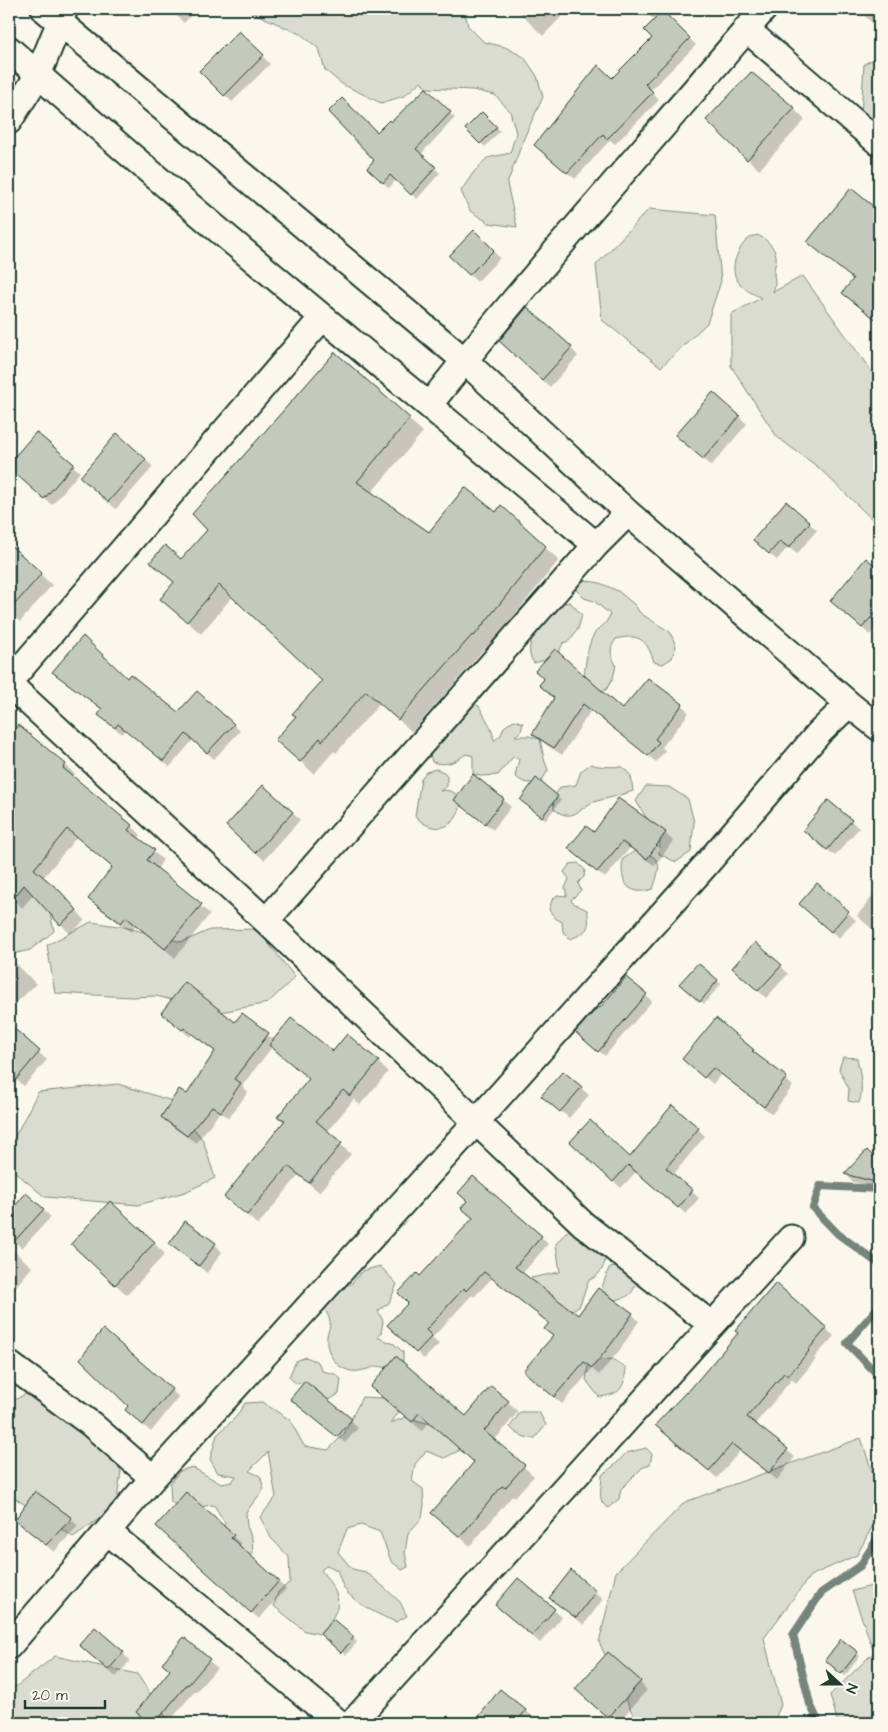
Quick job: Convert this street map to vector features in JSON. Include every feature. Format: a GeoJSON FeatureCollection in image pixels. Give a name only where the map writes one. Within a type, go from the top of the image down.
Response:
{"type":"FeatureCollection","features":[{"type":"Feature","properties":{"kind":"street"},"geometry":{"type":"LineString","coordinates":[[430,404],[464,360],[764,9]]}},
{"type":"Feature","properties":{"kind":"street"},"geometry":{"type":"LineString","coordinates":[[9,121],[38,75],[56,13],[464,360],[628,513],[848,704],[879,728]]}},
{"type":"Feature","properties":{"kind":"street"},"geometry":{"type":"LineString","coordinates":[[746,29],[879,143]]}},
{"type":"Feature","properties":{"kind":"street"},"geometry":{"type":"LineString","coordinates":[[9,49],[322,318],[430,404],[596,545]]}},
{"type":"Feature","properties":{"kind":"street"},"geometry":{"type":"LineString","coordinates":[[322,318],[9,683],[266,921],[584,1224],[712,1325]]}},
{"type":"Feature","properties":{"kind":"street"},"geometry":{"type":"LineString","coordinates":[[266,921],[596,545],[628,513]]}},
{"type":"Feature","properties":{"kind":"street"},"geometry":{"type":"LineString","coordinates":[[9,1646],[153,1478],[476,1122],[704,867],[819,733],[848,704]]}},
{"type":"Feature","properties":{"kind":"street"},"geometry":{"type":"LineString","coordinates":[[352,1723],[791,1238]]}},
{"type":"Feature","properties":{"kind":"street"},"geometry":{"type":"LineString","coordinates":[[9,1364],[91,1424],[153,1478]]}},
{"type":"Feature","properties":{"kind":"street"},"geometry":{"type":"LineString","coordinates":[[108,1532],[339,1723]]}},
{"type":"Feature","properties":{"kind":"shaded area"},"geometry":{"type":"Polygon","coordinates":[[[245,9],[464,9],[468,26],[484,42],[505,47],[524,57],[537,76],[543,97],[524,138],[507,184],[517,227],[489,223],[470,211],[461,191],[473,173],[487,158],[510,153],[516,133],[510,111],[495,95],[473,90],[426,88],[421,81],[404,96],[381,103],[342,84],[325,70],[319,49],[302,35],[245,9]]]}},
{"type":"Feature","properties":{"kind":"shaded area"},"geometry":{"type":"Polygon","coordinates":[[[879,56],[879,137],[861,117],[864,64],[879,56]]]}},
{"type":"Feature","properties":{"kind":"shaded area"},"geometry":{"type":"Polygon","coordinates":[[[649,209],[715,215],[721,281],[707,323],[661,367],[602,320],[596,265],[649,209]]]}},
{"type":"Feature","properties":{"kind":"shaded area"},"geometry":{"type":"Polygon","coordinates":[[[757,235],[774,249],[776,260],[773,292],[803,276],[879,382],[879,526],[818,467],[777,437],[731,366],[731,314],[761,298],[742,286],[735,276],[734,266],[737,255],[745,242],[757,235]]]}},
{"type":"Feature","properties":{"kind":"shaded area"},"geometry":{"type":"Polygon","coordinates":[[[583,580],[600,583],[618,591],[635,605],[640,613],[670,632],[676,646],[672,658],[663,664],[654,662],[648,648],[641,640],[631,637],[616,639],[611,649],[616,665],[613,678],[606,690],[600,690],[584,675],[591,641],[610,614],[594,601],[584,598],[575,589],[583,580]]]}},
{"type":"Feature","properties":{"kind":"shaded area"},"geometry":{"type":"Polygon","coordinates":[[[570,602],[582,615],[578,629],[569,641],[563,643],[559,652],[553,658],[534,663],[530,656],[530,649],[534,634],[552,605],[570,602]]]}},
{"type":"Feature","properties":{"kind":"shaded area"},"geometry":{"type":"Polygon","coordinates":[[[467,702],[479,706],[490,727],[494,741],[501,735],[504,727],[514,720],[523,723],[521,731],[515,736],[529,736],[540,739],[548,770],[541,782],[527,783],[515,776],[519,759],[513,757],[498,775],[481,776],[473,774],[473,756],[466,754],[450,763],[432,762],[429,750],[467,702]]]}},
{"type":"Feature","properties":{"kind":"shaded area"},"geometry":{"type":"Polygon","coordinates":[[[591,764],[623,767],[631,776],[633,791],[591,803],[572,815],[561,813],[554,809],[553,797],[561,787],[576,785],[581,771],[591,764]]]}},
{"type":"Feature","properties":{"kind":"shaded area"},"geometry":{"type":"Polygon","coordinates":[[[436,769],[444,772],[447,776],[447,786],[440,791],[451,791],[461,797],[457,816],[446,826],[439,828],[423,823],[415,816],[421,779],[426,772],[436,769]]]}},
{"type":"Feature","properties":{"kind":"shaded area"},"geometry":{"type":"Polygon","coordinates":[[[646,786],[669,787],[688,799],[694,822],[691,852],[676,862],[659,854],[660,840],[636,801],[646,786]]]}},
{"type":"Feature","properties":{"kind":"shaded area"},"geometry":{"type":"Polygon","coordinates":[[[635,851],[651,856],[658,863],[658,874],[653,889],[637,891],[627,886],[624,881],[622,875],[623,859],[635,851]]]}},
{"type":"Feature","properties":{"kind":"shaded area"},"geometry":{"type":"Polygon","coordinates":[[[578,863],[585,870],[584,877],[578,883],[581,890],[571,900],[587,910],[588,926],[584,932],[570,939],[563,932],[562,922],[555,918],[549,910],[552,900],[557,895],[567,896],[565,888],[569,879],[564,872],[570,864],[578,863]]]}},
{"type":"Feature","properties":{"kind":"shaded area"},"geometry":{"type":"Polygon","coordinates":[[[31,882],[47,899],[54,931],[30,950],[9,955],[9,891],[31,882]]]}},
{"type":"Feature","properties":{"kind":"shaded area"},"geometry":{"type":"Polygon","coordinates":[[[91,922],[124,927],[182,942],[210,930],[257,929],[295,977],[268,1003],[221,1012],[156,996],[132,997],[55,993],[47,945],[91,922]]]}},
{"type":"Feature","properties":{"kind":"shaded area"},"geometry":{"type":"Polygon","coordinates":[[[843,1057],[857,1058],[861,1086],[859,1103],[848,1101],[849,1089],[839,1069],[843,1057]]]}},
{"type":"Feature","properties":{"kind":"shaded area"},"geometry":{"type":"Polygon","coordinates":[[[118,1084],[172,1101],[203,1140],[215,1178],[185,1192],[138,1205],[45,1197],[9,1167],[9,1148],[38,1092],[118,1084]]]}},
{"type":"Feature","properties":{"kind":"shaded area"},"geometry":{"type":"Polygon","coordinates":[[[583,1224],[607,1244],[602,1270],[589,1280],[579,1307],[561,1311],[530,1303],[531,1278],[560,1272],[556,1244],[566,1232],[583,1224]]]}},
{"type":"Feature","properties":{"kind":"shaded area"},"geometry":{"type":"Polygon","coordinates":[[[380,1266],[397,1284],[389,1303],[378,1311],[383,1321],[381,1333],[377,1337],[394,1344],[403,1352],[403,1362],[393,1370],[378,1366],[352,1371],[335,1362],[328,1350],[327,1336],[330,1321],[323,1307],[342,1286],[351,1284],[362,1271],[380,1266]]]}},
{"type":"Feature","properties":{"kind":"shaded area"},"geometry":{"type":"Polygon","coordinates":[[[627,1266],[638,1278],[631,1294],[615,1300],[601,1290],[609,1268],[627,1266]]]}},
{"type":"Feature","properties":{"kind":"shaded area"},"geometry":{"type":"Polygon","coordinates":[[[306,1357],[318,1362],[322,1371],[335,1374],[341,1379],[339,1394],[329,1400],[317,1398],[305,1381],[297,1384],[289,1377],[296,1361],[306,1357]]]}},
{"type":"Feature","properties":{"kind":"shaded area"},"geometry":{"type":"Polygon","coordinates":[[[612,1359],[626,1368],[624,1381],[617,1392],[599,1397],[586,1380],[588,1366],[599,1360],[612,1359]]]}},
{"type":"Feature","properties":{"kind":"shaded area"},"geometry":{"type":"Polygon","coordinates":[[[29,1392],[91,1424],[121,1471],[116,1507],[73,1537],[9,1494],[9,1403],[29,1392]]]}},
{"type":"Feature","properties":{"kind":"shaded area"},"geometry":{"type":"Polygon","coordinates":[[[362,1397],[383,1398],[399,1412],[391,1423],[406,1417],[454,1429],[460,1450],[444,1458],[426,1451],[415,1464],[412,1481],[423,1489],[424,1505],[422,1518],[408,1533],[405,1553],[408,1567],[402,1570],[391,1561],[380,1532],[361,1525],[347,1529],[338,1552],[352,1569],[366,1572],[386,1589],[400,1602],[407,1616],[396,1622],[362,1605],[346,1591],[337,1570],[327,1565],[321,1570],[334,1588],[338,1602],[337,1609],[320,1634],[305,1631],[274,1606],[278,1592],[290,1582],[289,1557],[271,1538],[260,1517],[276,1497],[268,1452],[249,1471],[260,1476],[264,1489],[246,1512],[253,1553],[244,1568],[211,1561],[225,1523],[214,1505],[188,1509],[171,1502],[170,1483],[180,1471],[192,1467],[221,1484],[232,1482],[236,1476],[218,1473],[210,1459],[217,1435],[236,1417],[245,1403],[262,1402],[290,1420],[304,1446],[328,1450],[344,1434],[362,1397]]]}},
{"type":"Feature","properties":{"kind":"shaded area"},"geometry":{"type":"Polygon","coordinates":[[[520,1412],[539,1412],[546,1425],[535,1438],[521,1436],[510,1427],[520,1412]]]}},
{"type":"Feature","properties":{"kind":"shaded area"},"geometry":{"type":"Polygon","coordinates":[[[861,1438],[879,1493],[879,1514],[857,1555],[810,1576],[764,1638],[781,1705],[773,1723],[637,1723],[599,1642],[616,1572],[685,1502],[861,1438]]]}},
{"type":"Feature","properties":{"kind":"shaded area"},"geometry":{"type":"Polygon","coordinates":[[[646,1448],[652,1454],[650,1464],[642,1468],[621,1489],[619,1499],[608,1508],[602,1502],[600,1493],[602,1475],[626,1453],[646,1448]]]}},
{"type":"Feature","properties":{"kind":"shaded area"},"geometry":{"type":"Polygon","coordinates":[[[879,1584],[879,1723],[838,1723],[830,1695],[874,1652],[852,1591],[879,1584]]]}},
{"type":"Feature","properties":{"kind":"shaded area"},"geometry":{"type":"Polygon","coordinates":[[[55,1656],[137,1674],[170,1723],[9,1723],[9,1692],[55,1656]]]}},
{"type":"Feature","properties":{"kind":"building"},"geometry":{"type":"Polygon","coordinates":[[[663,11],[690,38],[645,84],[653,92],[607,139],[603,134],[567,173],[534,145],[598,65],[612,78],[652,38],[644,30],[663,11]]]}},
{"type":"Feature","properties":{"kind":"building"},"geometry":{"type":"Polygon","coordinates":[[[239,31],[264,55],[224,96],[199,71],[239,31]]]}},
{"type":"Feature","properties":{"kind":"building"},"geometry":{"type":"Polygon","coordinates":[[[751,72],[795,108],[747,160],[706,120],[751,72]]]}},
{"type":"Feature","properties":{"kind":"building"},"geometry":{"type":"Polygon","coordinates":[[[426,88],[451,112],[416,149],[436,167],[411,195],[390,175],[383,183],[367,168],[374,160],[328,112],[342,98],[377,132],[389,120],[391,122],[426,88]]]}},
{"type":"Feature","properties":{"kind":"building"},"geometry":{"type":"Polygon","coordinates":[[[482,112],[497,127],[480,144],[465,129],[482,112]]]}},
{"type":"Feature","properties":{"kind":"building"},"geometry":{"type":"Polygon","coordinates":[[[851,188],[879,211],[879,322],[842,293],[853,279],[807,242],[851,188]]]}},
{"type":"Feature","properties":{"kind":"building"},"geometry":{"type":"Polygon","coordinates":[[[474,230],[494,250],[469,275],[449,256],[474,230]]]}},
{"type":"Feature","properties":{"kind":"building"},"geometry":{"type":"Polygon","coordinates":[[[527,307],[572,347],[542,380],[499,341],[527,307]]]}},
{"type":"Feature","properties":{"kind":"building"},"geometry":{"type":"Polygon","coordinates":[[[335,352],[410,418],[357,482],[429,532],[465,487],[496,512],[501,505],[546,546],[474,636],[472,635],[398,720],[366,691],[322,741],[320,738],[300,762],[275,740],[296,716],[292,714],[322,681],[219,585],[187,622],[160,599],[174,582],[150,562],[165,545],[181,559],[207,530],[192,514],[335,352]]]}},
{"type":"Feature","properties":{"kind":"building"},"geometry":{"type":"Polygon","coordinates":[[[713,392],[740,416],[703,459],[675,435],[713,392]]]}},
{"type":"Feature","properties":{"kind":"building"},"geometry":{"type":"Polygon","coordinates":[[[36,432],[74,464],[44,499],[9,468],[9,463],[36,432]]]}},
{"type":"Feature","properties":{"kind":"building"},"geometry":{"type":"Polygon","coordinates":[[[117,433],[146,459],[108,502],[80,477],[117,433]]]}},
{"type":"Feature","properties":{"kind":"building"},"geometry":{"type":"Polygon","coordinates":[[[786,501],[810,522],[789,548],[780,541],[769,554],[753,540],[786,501]]]}},
{"type":"Feature","properties":{"kind":"building"},"geometry":{"type":"Polygon","coordinates":[[[9,544],[42,573],[9,611],[9,544]]]}},
{"type":"Feature","properties":{"kind":"building"},"geometry":{"type":"Polygon","coordinates":[[[866,558],[879,569],[879,608],[862,628],[830,601],[866,558]]]}},
{"type":"Feature","properties":{"kind":"building"},"geometry":{"type":"Polygon","coordinates":[[[83,636],[127,678],[130,674],[178,712],[197,691],[234,724],[207,753],[186,734],[163,761],[118,724],[115,728],[98,715],[102,709],[52,672],[83,636]]]}},
{"type":"Feature","properties":{"kind":"building"},"geometry":{"type":"Polygon","coordinates":[[[555,649],[622,709],[648,678],[683,704],[655,739],[659,742],[648,756],[583,704],[554,748],[532,734],[554,698],[539,685],[544,679],[535,671],[555,649]]]}},
{"type":"Feature","properties":{"kind":"building"},"geometry":{"type":"Polygon","coordinates":[[[18,725],[66,764],[63,768],[132,825],[128,830],[155,850],[147,860],[202,904],[165,949],[126,917],[121,923],[88,899],[112,867],[67,829],[34,869],[60,891],[77,910],[60,925],[24,885],[9,904],[9,736],[18,725]]]}},
{"type":"Feature","properties":{"kind":"building"},"geometry":{"type":"Polygon","coordinates":[[[473,774],[504,799],[485,824],[454,800],[473,774]]]}},
{"type":"Feature","properties":{"kind":"building"},"geometry":{"type":"Polygon","coordinates":[[[536,778],[558,796],[542,817],[520,800],[536,778]]]}},
{"type":"Feature","properties":{"kind":"building"},"geometry":{"type":"Polygon","coordinates":[[[263,785],[293,812],[255,853],[226,826],[263,785]]]}},
{"type":"Feature","properties":{"kind":"building"},"geometry":{"type":"Polygon","coordinates":[[[618,798],[666,832],[647,859],[622,842],[597,872],[568,848],[586,826],[594,832],[618,798]]]}},
{"type":"Feature","properties":{"kind":"building"},"geometry":{"type":"Polygon","coordinates":[[[828,800],[852,820],[827,850],[803,830],[828,800]]]}},
{"type":"Feature","properties":{"kind":"building"},"geometry":{"type":"Polygon","coordinates":[[[817,883],[849,911],[831,932],[799,904],[817,883]]]}},
{"type":"Feature","properties":{"kind":"building"},"geometry":{"type":"Polygon","coordinates":[[[755,942],[782,965],[758,991],[732,968],[755,942]]]}},
{"type":"Feature","properties":{"kind":"building"},"geometry":{"type":"Polygon","coordinates":[[[698,963],[718,980],[700,1002],[679,984],[698,963]]]}},
{"type":"Feature","properties":{"kind":"building"},"geometry":{"type":"Polygon","coordinates":[[[626,977],[647,994],[598,1052],[575,1032],[598,1007],[600,1008],[626,977]]]}},
{"type":"Feature","properties":{"kind":"building"},"geometry":{"type":"Polygon","coordinates":[[[185,982],[235,1022],[242,1013],[269,1033],[234,1079],[241,1083],[221,1112],[212,1106],[187,1136],[161,1117],[179,1089],[187,1094],[215,1051],[184,1028],[182,1030],[161,1013],[185,982]]]}},
{"type":"Feature","properties":{"kind":"building"},"geometry":{"type":"Polygon","coordinates":[[[291,1018],[333,1051],[347,1034],[379,1061],[350,1096],[343,1090],[316,1121],[342,1143],[309,1183],[288,1166],[247,1215],[224,1197],[285,1120],[277,1117],[309,1079],[269,1045],[291,1018]]]}},
{"type":"Feature","properties":{"kind":"building"},"geometry":{"type":"Polygon","coordinates":[[[716,1018],[754,1050],[752,1051],[787,1077],[764,1107],[713,1068],[704,1078],[682,1059],[716,1018]]]}},
{"type":"Feature","properties":{"kind":"building"},"geometry":{"type":"Polygon","coordinates":[[[9,1024],[40,1051],[9,1088],[9,1024]]]}},
{"type":"Feature","properties":{"kind":"building"},"geometry":{"type":"Polygon","coordinates":[[[563,1071],[582,1087],[560,1112],[541,1096],[563,1071]]]}},
{"type":"Feature","properties":{"kind":"building"},"geometry":{"type":"Polygon","coordinates":[[[672,1105],[699,1128],[666,1168],[693,1190],[678,1208],[628,1165],[613,1182],[570,1142],[590,1120],[630,1157],[672,1105]]]}},
{"type":"Feature","properties":{"kind":"building"},"geometry":{"type":"Polygon","coordinates":[[[867,1150],[879,1162],[879,1183],[844,1174],[867,1150]]]}},
{"type":"Feature","properties":{"kind":"building"},"geometry":{"type":"Polygon","coordinates":[[[473,1176],[542,1236],[515,1267],[578,1315],[598,1288],[633,1313],[592,1368],[584,1362],[554,1397],[523,1371],[553,1336],[544,1329],[549,1323],[484,1272],[466,1291],[464,1288],[426,1330],[432,1336],[416,1353],[387,1325],[408,1303],[398,1293],[417,1273],[420,1276],[473,1218],[461,1208],[467,1201],[458,1193],[473,1176]]]}},
{"type":"Feature","properties":{"kind":"building"},"geometry":{"type":"Polygon","coordinates":[[[26,1193],[44,1209],[9,1247],[9,1213],[26,1193]]]}},
{"type":"Feature","properties":{"kind":"building"},"geometry":{"type":"Polygon","coordinates":[[[110,1201],[155,1242],[115,1285],[71,1244],[110,1201]]]}},
{"type":"Feature","properties":{"kind":"building"},"geometry":{"type":"Polygon","coordinates":[[[185,1221],[216,1243],[199,1266],[169,1244],[185,1221]]]}},
{"type":"Feature","properties":{"kind":"building"},"geometry":{"type":"Polygon","coordinates":[[[776,1283],[827,1328],[788,1376],[784,1373],[747,1417],[788,1449],[769,1473],[732,1444],[709,1471],[655,1425],[687,1393],[738,1333],[735,1331],[776,1283]]]}},
{"type":"Feature","properties":{"kind":"building"},"geometry":{"type":"Polygon","coordinates":[[[103,1329],[172,1389],[143,1425],[125,1410],[128,1406],[80,1359],[103,1329]]]}},
{"type":"Feature","properties":{"kind":"building"},"geometry":{"type":"Polygon","coordinates":[[[396,1356],[466,1416],[491,1386],[509,1401],[484,1431],[525,1465],[505,1488],[502,1486],[460,1537],[431,1513],[474,1462],[419,1413],[412,1422],[370,1387],[396,1356]]]}},
{"type":"Feature","properties":{"kind":"building"},"geometry":{"type":"Polygon","coordinates":[[[305,1381],[352,1419],[337,1437],[290,1399],[305,1381]]]}},
{"type":"Feature","properties":{"kind":"building"},"geometry":{"type":"Polygon","coordinates":[[[35,1491],[72,1518],[46,1545],[15,1520],[35,1491]]]}},
{"type":"Feature","properties":{"kind":"building"},"geometry":{"type":"Polygon","coordinates":[[[186,1492],[234,1535],[231,1538],[279,1581],[251,1613],[156,1526],[186,1492]]]}},
{"type":"Feature","properties":{"kind":"building"},"geometry":{"type":"Polygon","coordinates":[[[571,1570],[596,1591],[576,1618],[549,1598],[571,1570]]]}},
{"type":"Feature","properties":{"kind":"building"},"geometry":{"type":"Polygon","coordinates":[[[518,1578],[555,1609],[532,1636],[495,1605],[518,1578]]]}},
{"type":"Feature","properties":{"kind":"building"},"geometry":{"type":"Polygon","coordinates":[[[333,1619],[354,1637],[341,1653],[320,1634],[333,1619]]]}},
{"type":"Feature","properties":{"kind":"building"},"geometry":{"type":"Polygon","coordinates":[[[95,1627],[124,1652],[108,1670],[79,1645],[95,1627]]]}},
{"type":"Feature","properties":{"kind":"building"},"geometry":{"type":"Polygon","coordinates":[[[184,1637],[210,1659],[155,1723],[149,1723],[136,1712],[170,1670],[162,1663],[184,1637]]]}},
{"type":"Feature","properties":{"kind":"building"},"geometry":{"type":"Polygon","coordinates":[[[841,1639],[858,1652],[841,1674],[825,1660],[841,1639]]]}},
{"type":"Feature","properties":{"kind":"building"},"geometry":{"type":"Polygon","coordinates":[[[608,1652],[641,1681],[608,1718],[575,1689],[608,1652]]]}},
{"type":"Feature","properties":{"kind":"building"},"geometry":{"type":"Polygon","coordinates":[[[500,1689],[526,1710],[516,1723],[474,1723],[500,1689]]]}},
{"type":"Feature","properties":{"kind":"waterway"},"geometry":{"type":"LineString","coordinates":[[879,1189],[820,1186],[813,1208],[838,1234],[879,1264]]}},
{"type":"Feature","properties":{"kind":"waterway"},"geometry":{"type":"LineString","coordinates":[[879,1306],[847,1343],[879,1376]]}},
{"type":"Feature","properties":{"kind":"waterway"},"geometry":{"type":"LineString","coordinates":[[819,1723],[810,1704],[793,1635],[821,1593],[860,1566],[879,1536]]}}]}
